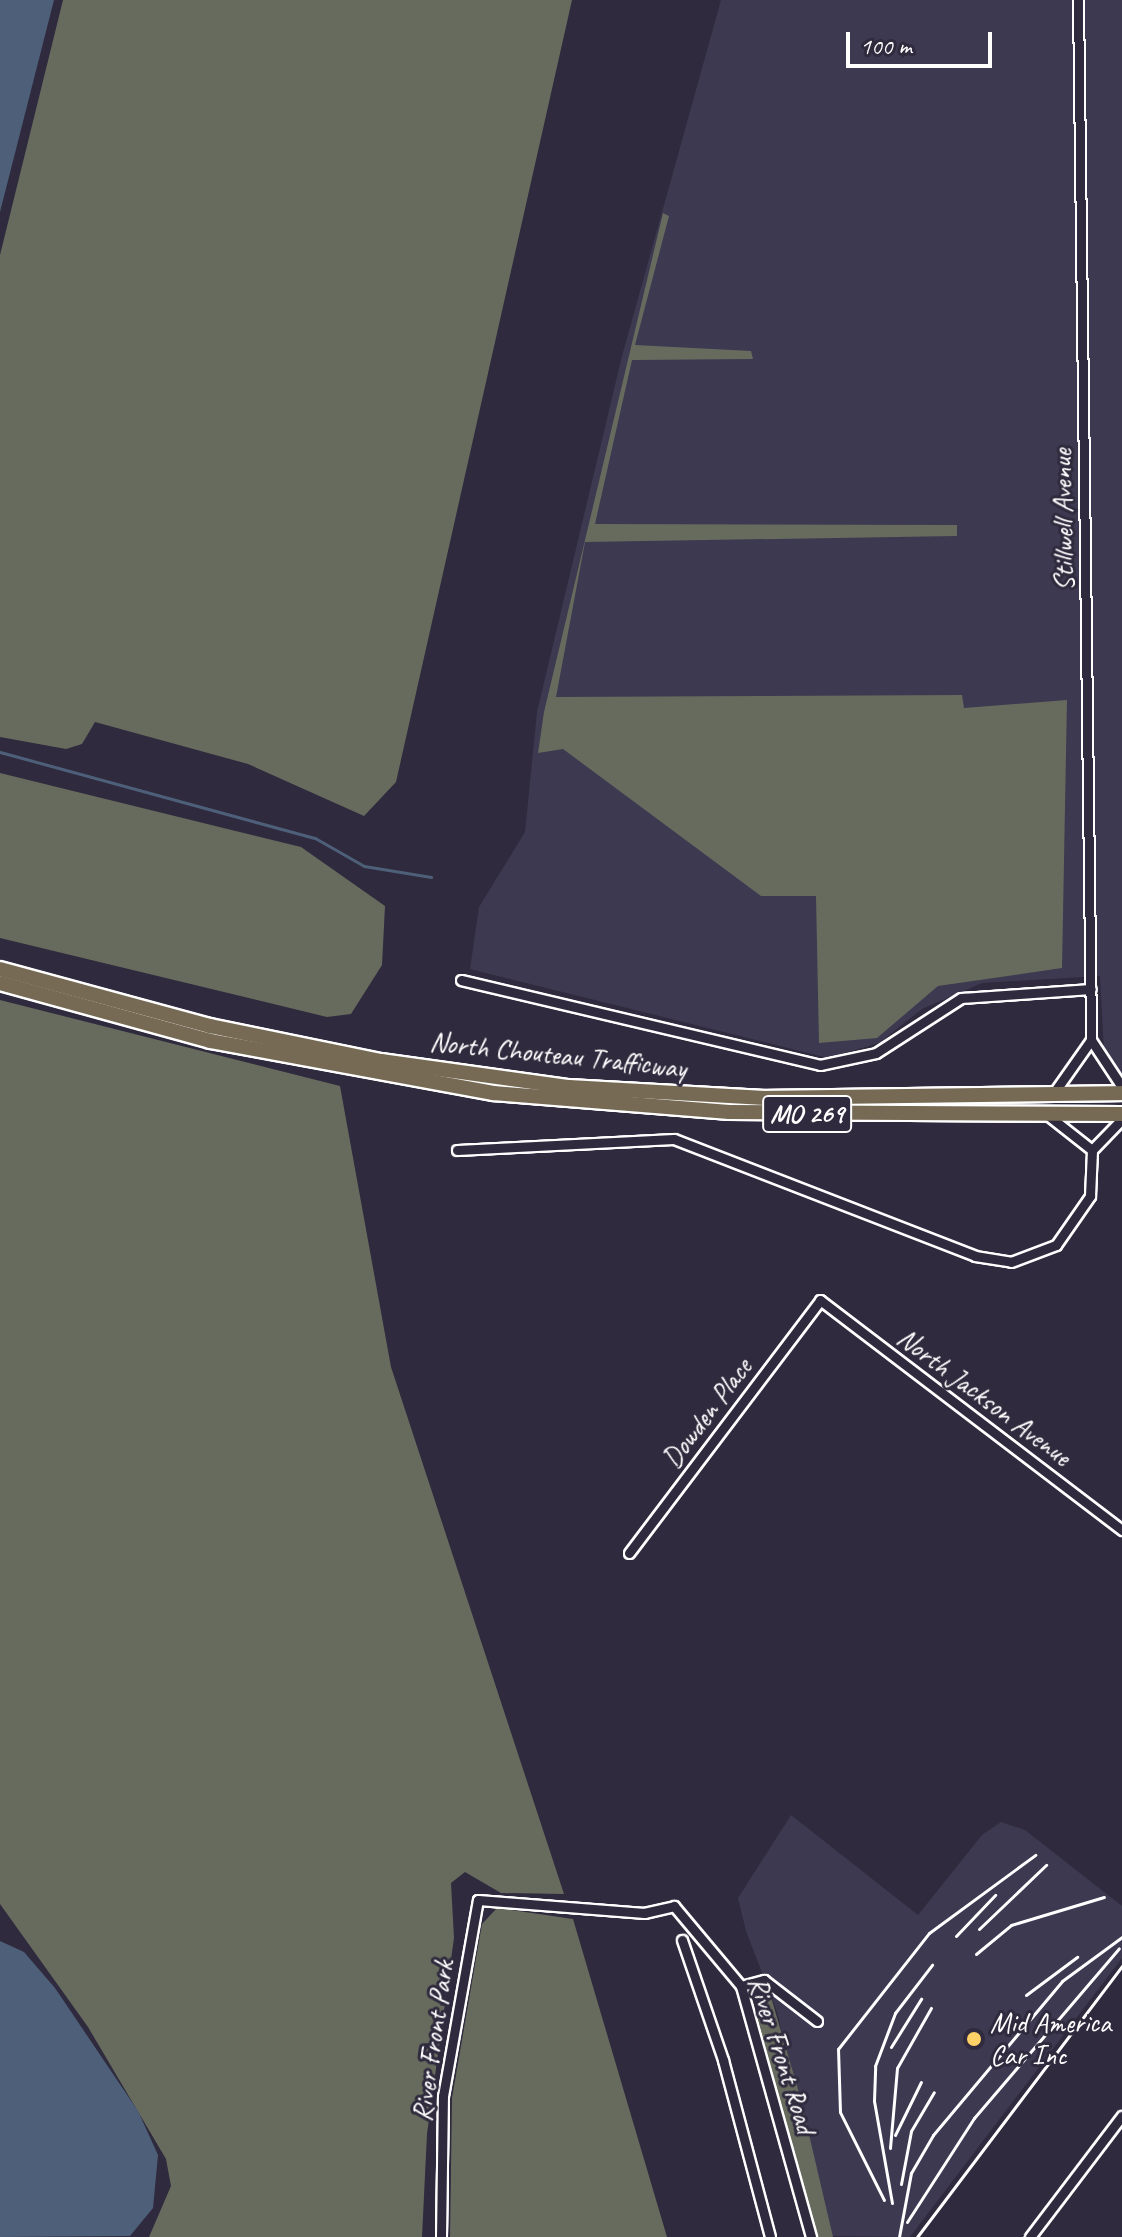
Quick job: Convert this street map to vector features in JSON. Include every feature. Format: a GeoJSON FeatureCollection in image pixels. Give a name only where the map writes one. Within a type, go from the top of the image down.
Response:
{"type":"FeatureCollection","features":[{"type":"Feature","properties":{"kind":"main road","name":"North Chouteau Trafficway"},"geometry":{"type":"LineString","coordinates":[[0,969],[210,1026],[493,1086],[735,1097],[1053,1094],[1122,1090]]}},
{"type":"Feature","properties":{"kind":"main road","name":"North Chouteau Trafficway"},"geometry":{"type":"LineString","coordinates":[[0,983],[210,1041],[493,1086],[729,1112],[1041,1113],[1122,1117]]}},
{"type":"Feature","properties":{"kind":"street","name":"Stillwell Avenue"},"geometry":{"type":"LineString","coordinates":[[1078,0],[1091,1040]]}},
{"type":"Feature","properties":{"kind":"street","name":"North Chouteau Trafficway"},"geometry":{"type":"LineString","coordinates":[[461,980],[820,1065],[876,1053],[961,998],[1091,989]]}},
{"type":"Feature","properties":{"kind":"street"},"geometry":{"type":"LineString","coordinates":[[1053,1094],[1091,1040],[1122,1090]]}},
{"type":"Feature","properties":{"kind":"street"},"geometry":{"type":"LineString","coordinates":[[1041,1113],[1092,1150]]}},
{"type":"Feature","properties":{"kind":"street"},"geometry":{"type":"LineString","coordinates":[[457,1150],[674,1139],[975,1256],[1011,1262],[1042,1254],[1083,1214],[1092,1150],[1122,1117]]}},
{"type":"Feature","properties":{"kind":"street","name":"North Jackson Avenue"},"geometry":{"type":"LineString","coordinates":[[820,1300],[1122,1530]]}},
{"type":"Feature","properties":{"kind":"street","name":"Dowden Place"},"geometry":{"type":"LineString","coordinates":[[629,1553],[820,1300]]}},
{"type":"Feature","properties":{"kind":"street","name":"River Front Road"},"geometry":{"type":"LineString","coordinates":[[478,1900],[644,1913],[674,1906],[741,1986],[811,2237]]}},
{"type":"Feature","properties":{"kind":"street","name":"River Front Park"},"geometry":{"type":"LineString","coordinates":[[441,2237],[443,2096],[478,1900]]}},
{"type":"Feature","properties":{"kind":"street","name":"River Front Road"},"geometry":{"type":"LineString","coordinates":[[682,1940],[770,2237]]}},
{"type":"Feature","properties":{"kind":"street"},"geometry":{"type":"LineString","coordinates":[[741,1986],[764,1980],[817,2021]]}},
{"type":"Feature","properties":{"kind":"street"},"geometry":{"type":"LineString","coordinates":[[1030,2237],[1122,2116]]}},
{"type":"Feature","properties":{"kind":"shaded area"},"geometry":{"type":"Polygon","coordinates":[[[721,0],[1122,0],[1122,1075],[1104,1052],[1100,976],[982,983],[922,1009],[879,1043],[828,1058],[470,969],[479,907],[525,832],[537,712],[622,356],[721,0]]]}},
{"type":"Feature","properties":{"kind":"shaded area"},"geometry":{"type":"Polygon","coordinates":[[[791,1815],[918,1915],[982,1835],[1001,1822],[1025,1830],[1122,1906],[1122,1958],[910,2237],[832,2236],[777,2012],[746,1931],[738,1898],[791,1815]]]}},
{"type":"Feature","properties":{"kind":"green space"},"geometry":{"type":"Polygon","coordinates":[[[63,0],[572,0],[396,782],[364,816],[248,764],[95,722],[82,744],[66,749],[0,737],[0,255],[63,0]]]}},
{"type":"Feature","properties":{"kind":"green space"},"geometry":{"type":"Polygon","coordinates":[[[663,213],[669,216],[635,345],[751,351],[753,359],[632,360],[595,524],[957,525],[957,536],[585,542],[556,697],[962,695],[964,708],[1067,700],[1062,968],[938,986],[877,1038],[819,1043],[816,896],[761,896],[563,749],[538,753],[544,712],[663,213]]]}},
{"type":"Feature","properties":{"kind":"green space"},"geometry":{"type":"Polygon","coordinates":[[[0,773],[301,847],[385,906],[382,965],[351,1014],[327,1017],[0,938],[0,773]]]}},
{"type":"Feature","properties":{"kind":"green space"},"geometry":{"type":"Polygon","coordinates":[[[0,1000],[340,1086],[391,1367],[564,1894],[501,1893],[465,1872],[451,1883],[454,1938],[427,2134],[422,2237],[149,2237],[171,2186],[166,2159],[88,2027],[0,1904],[0,1000]]]}},
{"type":"Feature","properties":{"kind":"green space"},"geometry":{"type":"Polygon","coordinates":[[[497,1908],[573,1919],[667,2237],[450,2237],[452,2098],[482,1924],[497,1908]]]}},
{"type":"Feature","properties":{"kind":"green space"},"geometry":{"type":"Polygon","coordinates":[[[771,1997],[800,2096],[833,2237],[816,2237],[758,2019],[759,2003],[771,1997]]]}},
{"type":"Feature","properties":{"kind":"water"},"geometry":{"type":"Polygon","coordinates":[[[0,0],[54,0],[0,212],[0,0]]]}},
{"type":"Feature","properties":{"kind":"water"},"geometry":{"type":"Polygon","coordinates":[[[0,1941],[24,1952],[55,1988],[138,2111],[158,2155],[153,2208],[130,2236],[0,2237],[0,1941]]]}},
{"type":"Feature","properties":{"kind":"waterway"},"geometry":{"type":"LineString","coordinates":[[0,752],[315,838],[364,866],[431,877]]}},
{"type":"Feature","properties":{"kind":"railway"},"geometry":{"type":"LineString","coordinates":[[884,2200],[840,2112],[838,2049],[929,1933],[1035,1855]]}},
{"type":"Feature","properties":{"kind":"railway"},"geometry":{"type":"LineString","coordinates":[[979,1929],[1046,1865]]}},
{"type":"Feature","properties":{"kind":"railway"},"geometry":{"type":"LineString","coordinates":[[956,1936],[995,1895]]}},
{"type":"Feature","properties":{"kind":"railway"},"geometry":{"type":"LineString","coordinates":[[976,1954],[1011,1925],[1104,1897]]}},
{"type":"Feature","properties":{"kind":"railway"},"geometry":{"type":"LineString","coordinates":[[899,2237],[911,2173],[933,2135],[1062,1981],[1122,1937]]}},
{"type":"Feature","properties":{"kind":"railway"},"geometry":{"type":"LineString","coordinates":[[907,2222],[974,2118],[1119,1948]]}},
{"type":"Feature","properties":{"kind":"railway"},"geometry":{"type":"LineString","coordinates":[[1026,1995],[1077,1957]]}},
{"type":"Feature","properties":{"kind":"railway"},"geometry":{"type":"LineString","coordinates":[[892,2203],[874,2101],[875,2066],[895,2013],[932,1965]]}},
{"type":"Feature","properties":{"kind":"railway"},"geometry":{"type":"LineString","coordinates":[[917,2237],[1122,1966]]}},
{"type":"Feature","properties":{"kind":"railway"},"geometry":{"type":"LineString","coordinates":[[891,2047],[921,1999]]}},
{"type":"Feature","properties":{"kind":"railway"},"geometry":{"type":"LineString","coordinates":[[890,2148],[897,2068],[931,2008]]}},
{"type":"Feature","properties":{"kind":"railway"},"geometry":{"type":"LineString","coordinates":[[895,2135],[921,2082]]}},
{"type":"Feature","properties":{"kind":"railway"},"geometry":{"type":"LineString","coordinates":[[901,2184],[911,2131],[934,2092]]}},
{"type":"Feature","properties":{"kind":"place","name":"Mid America Car Inc"},"geometry":{"type":"Point","coordinates":[974,2039]}}]}
